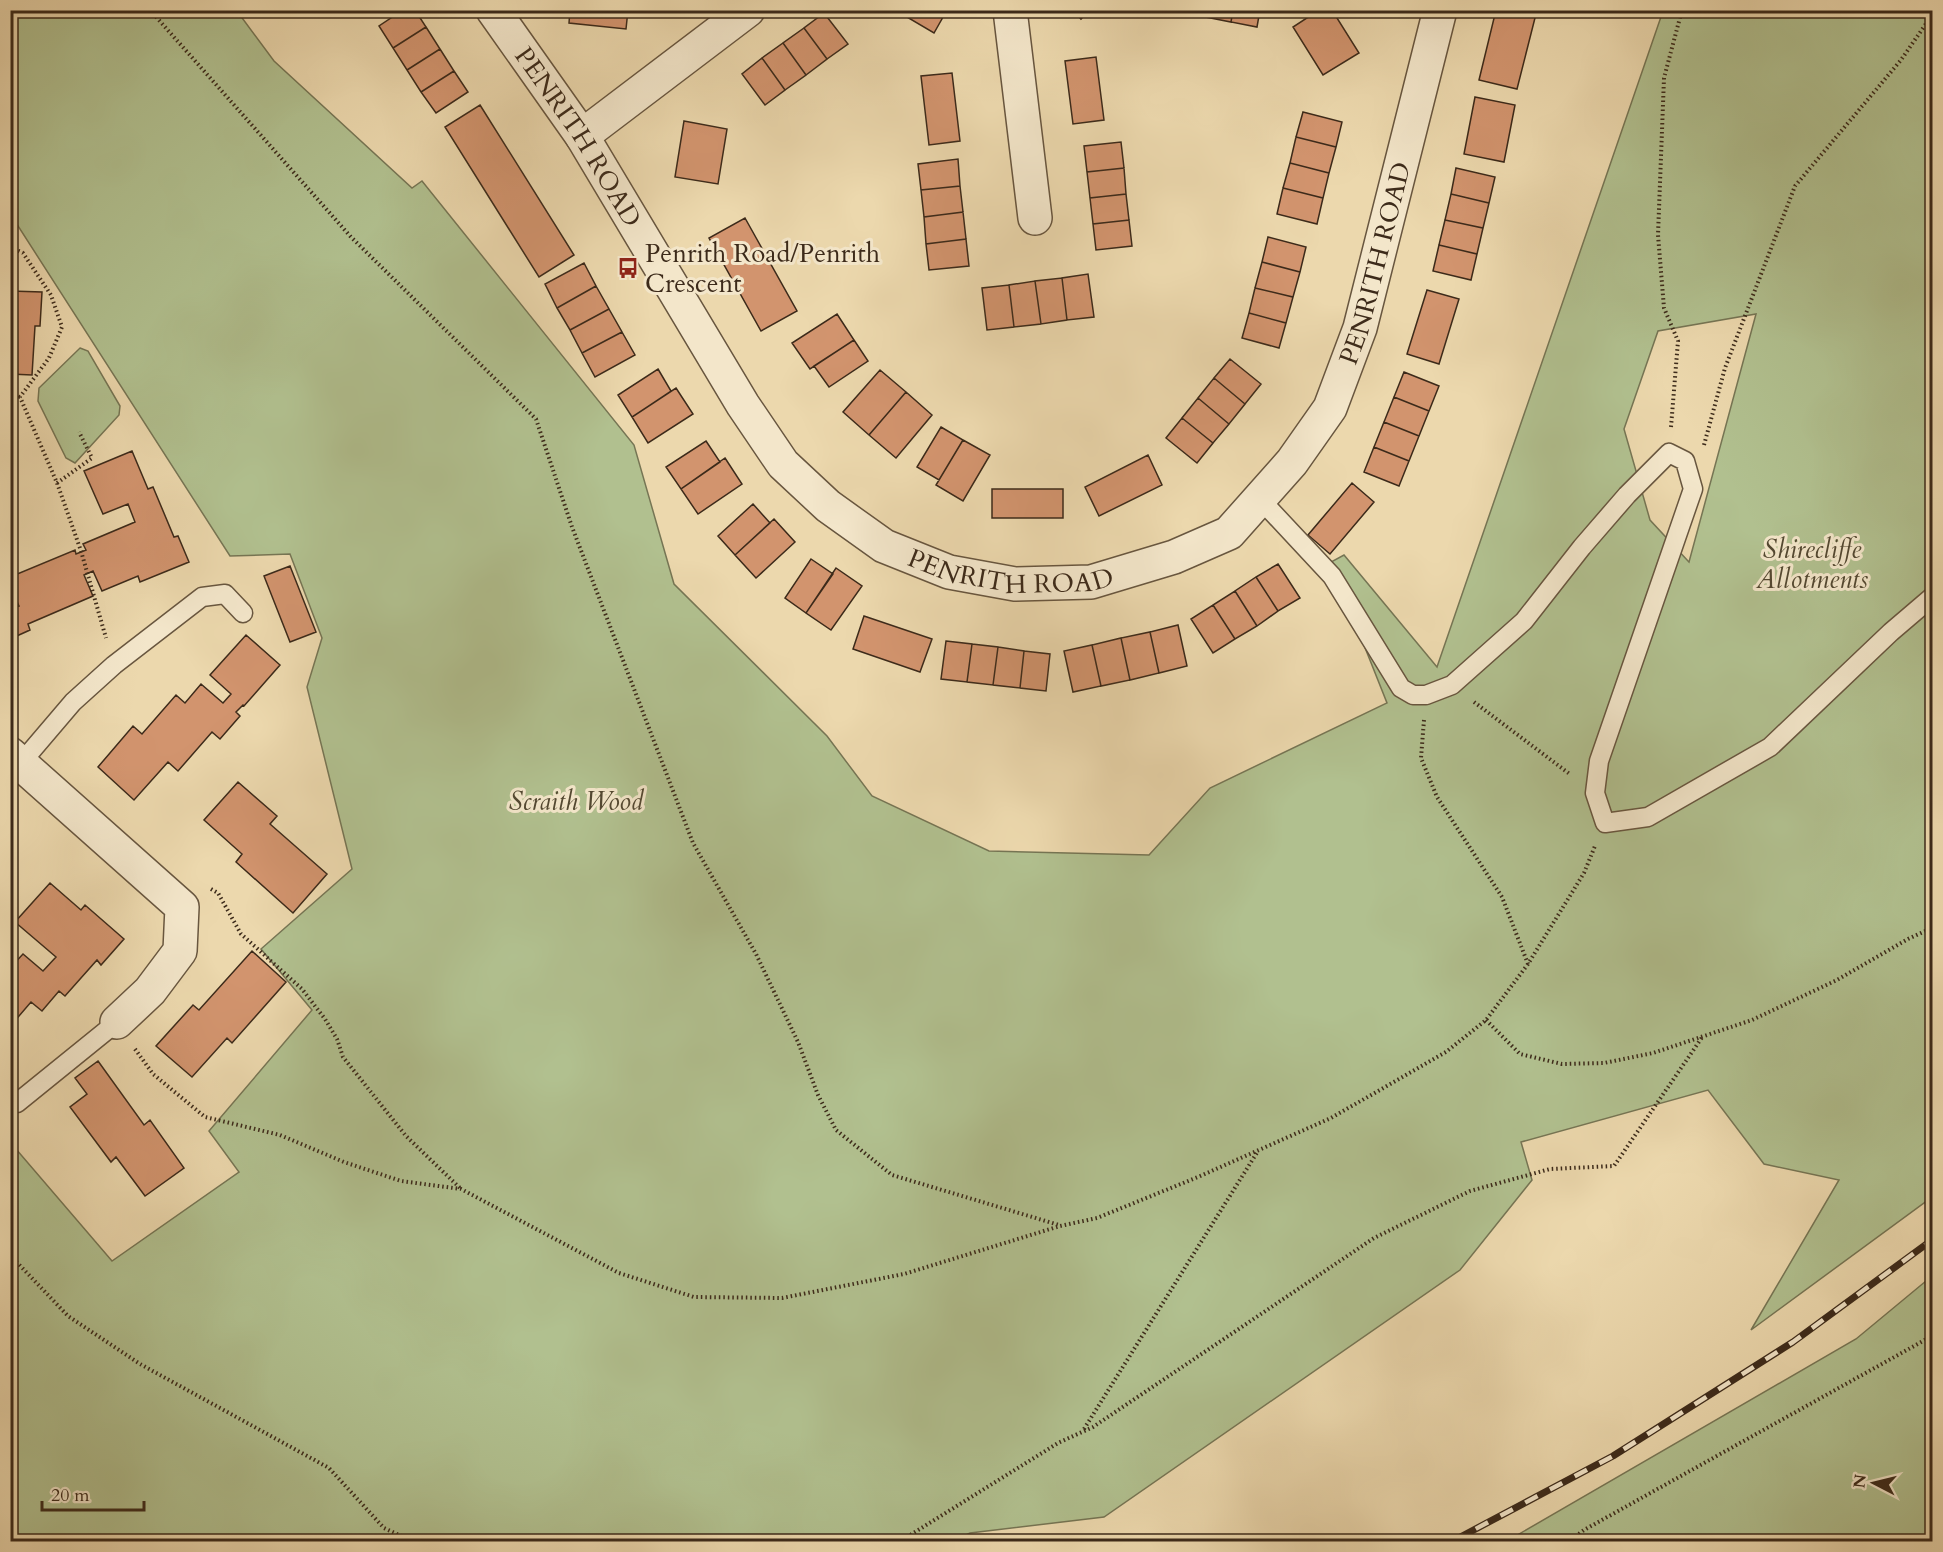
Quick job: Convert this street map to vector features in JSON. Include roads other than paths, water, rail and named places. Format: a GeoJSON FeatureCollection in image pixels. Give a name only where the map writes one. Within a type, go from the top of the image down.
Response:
{"type":"FeatureCollection","features":[{"type":"Feature","properties":{"kind":"street","name":"PENRITH ROAD"},"geometry":{"type":"LineString","coordinates":[[493,10],[582,136],[743,405],[783,464],[828,506],[884,546],[949,572],[1015,584],[1091,582],[1174,557],[1228,533],[1292,462],[1330,408],[1360,328],[1440,10]]}},
{"type":"Feature","properties":{"kind":"street"},"geometry":{"type":"LineString","coordinates":[[582,136],[748,10]]}},
{"type":"Feature","properties":{"kind":"street"},"geometry":{"type":"LineString","coordinates":[[1010,10],[1035,218]]}},
{"type":"Feature","properties":{"kind":"street"},"geometry":{"type":"LineString","coordinates":[[16,758],[182,907],[180,951],[150,991],[117,1022]]}},
{"type":"Feature","properties":{"kind":"lane"},"geometry":{"type":"LineString","coordinates":[[1260,499],[1332,576],[1401,688],[1413,695],[1426,695],[1452,685],[1524,621],[1589,538],[1669,453],[1685,461],[1693,489],[1599,761],[1595,793],[1605,823],[1648,817],[1770,747],[1891,632],[1932,597]]}},
{"type":"Feature","properties":{"kind":"lane"},"geometry":{"type":"LineString","coordinates":[[16,758],[114,665],[202,597],[225,594],[243,613]]}},
{"type":"Feature","properties":{"kind":"lane"},"geometry":{"type":"LineString","coordinates":[[17,1103],[117,1022]]}},
{"type":"Feature","properties":{"kind":"railway"},"geometry":{"type":"LineString","coordinates":[[1451,1542],[1613,1456],[1793,1342],[1932,1240]]}},
{"type":"Feature","properties":{"kind":"place","name":"Penrith Road/Penrith Crescent"},"geometry":{"type":"Point","coordinates":[628,268]}},
{"type":"Feature","properties":{"kind":"park label","name":"Shirecliffe Allotments"},"geometry":{"type":"Point","coordinates":[1812,564]}},
{"type":"Feature","properties":{"kind":"park label","name":"Scraith Wood"},"geometry":{"type":"Point","coordinates":[576,801]}}]}
